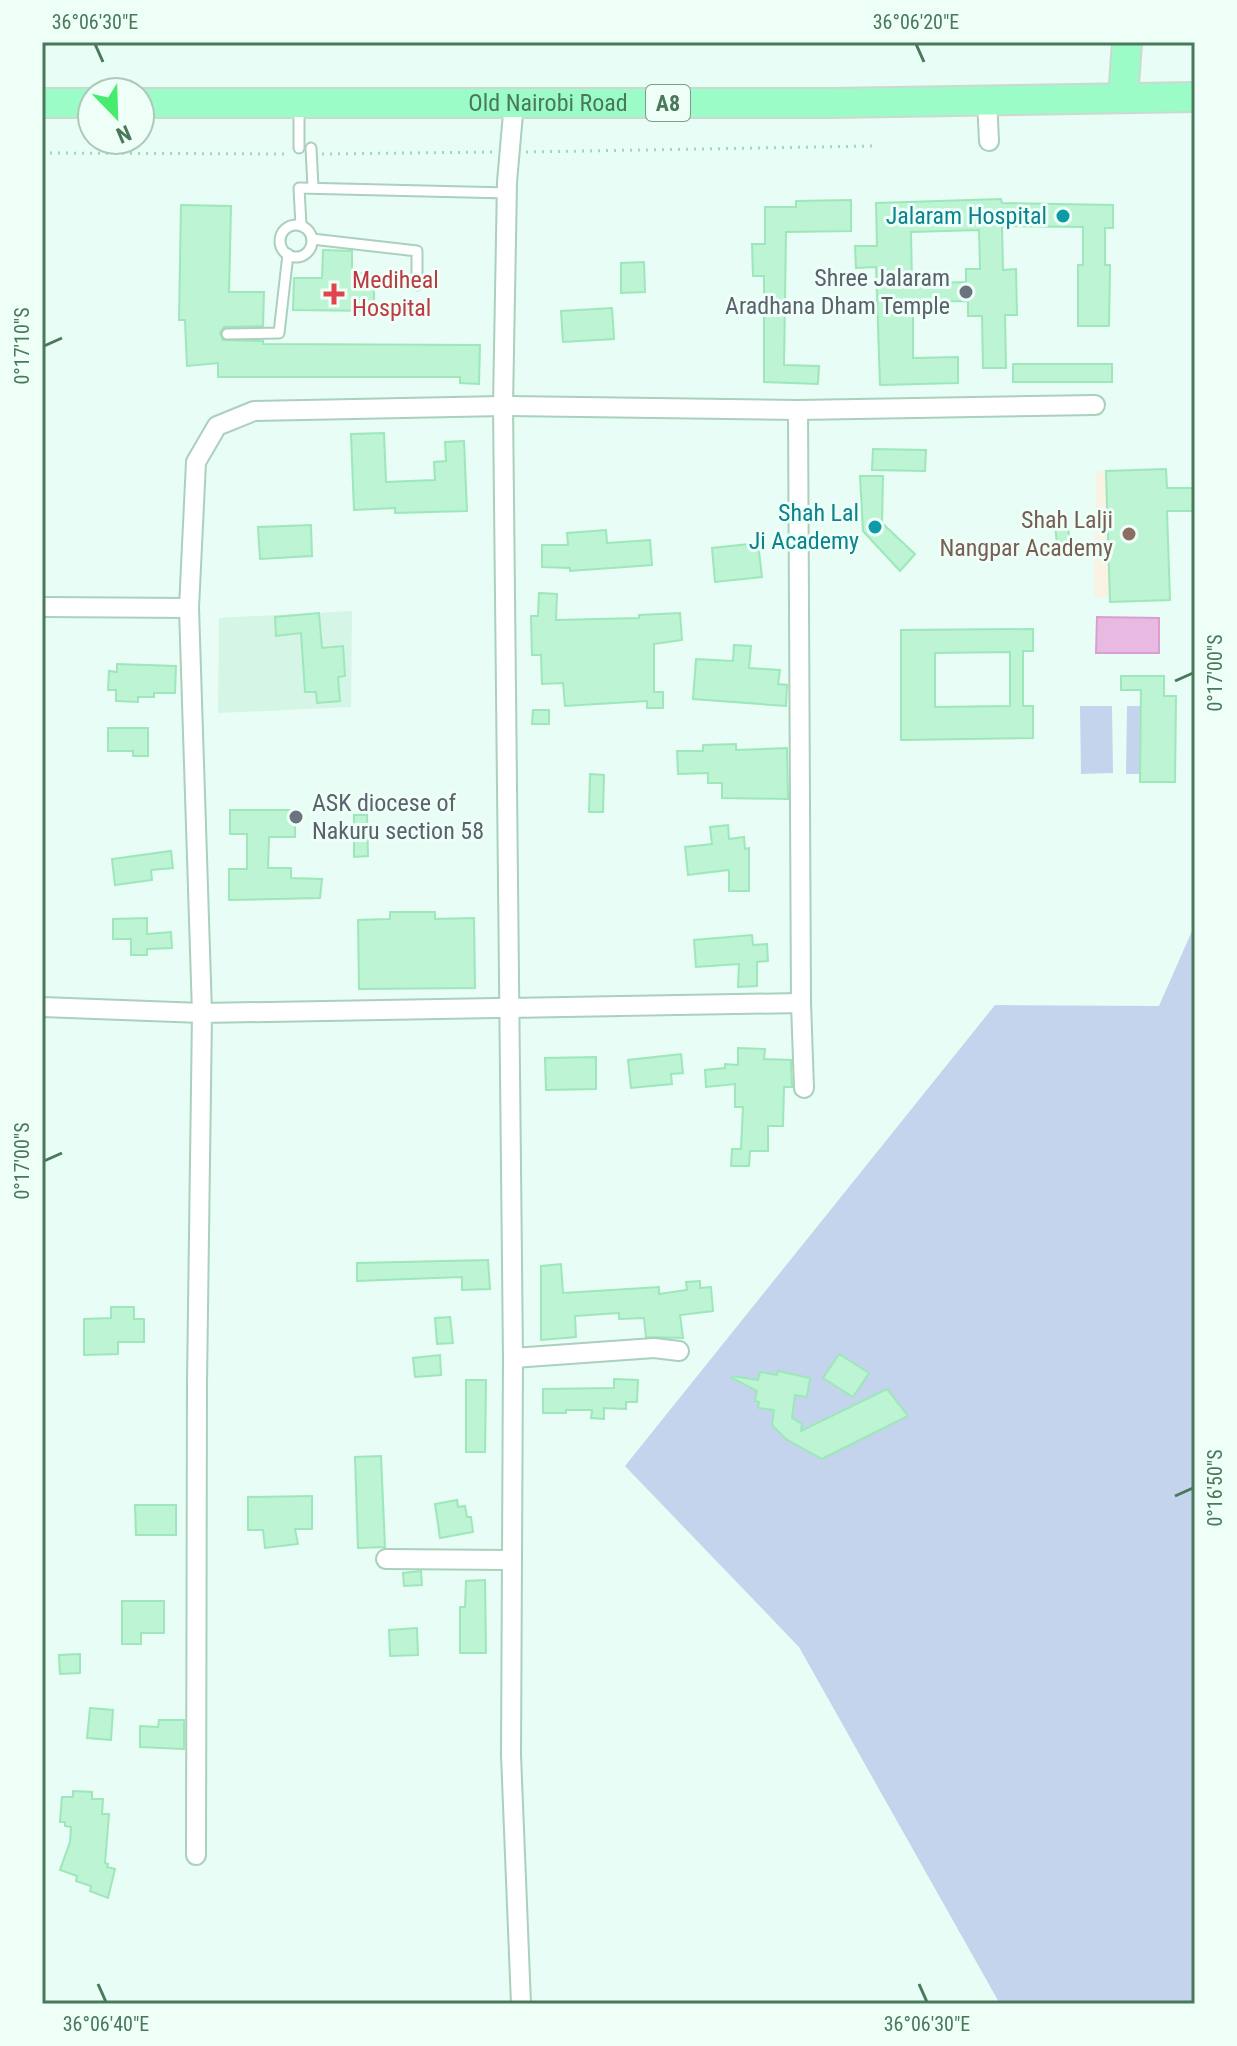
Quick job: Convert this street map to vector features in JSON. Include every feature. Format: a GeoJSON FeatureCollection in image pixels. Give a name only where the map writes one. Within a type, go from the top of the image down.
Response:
{"type":"FeatureCollection","features":[{"type":"Feature","properties":{"kind":"highway"},"geometry":{"type":"LineString","coordinates":[[1123,98],[1127,42]]}},
{"type":"Feature","properties":{"kind":"highway","name":"Old Nairobi Road"},"geometry":{"type":"LineString","coordinates":[[156,103],[832,103],[1195,97]]}},
{"type":"Feature","properties":{"kind":"highway"},"geometry":{"type":"LineString","coordinates":[[42,103],[76,103]]}},
{"type":"Feature","properties":{"kind":"street"},"geometry":{"type":"LineString","coordinates":[[987,100],[989,141]]}},
{"type":"Feature","properties":{"kind":"street"},"geometry":{"type":"LineString","coordinates":[[514,102],[509,152],[503,406],[513,1358],[511,1755],[521,2004]]}},
{"type":"Feature","properties":{"kind":"street"},"geometry":{"type":"LineString","coordinates":[[196,1855],[202,1013],[189,608],[196,462],[217,426],[254,411],[503,406],[798,410],[1095,405]]}},
{"type":"Feature","properties":{"kind":"street"},"geometry":{"type":"LineString","coordinates":[[798,410],[804,1088]]}},
{"type":"Feature","properties":{"kind":"street"},"geometry":{"type":"LineString","coordinates":[[42,607],[189,608]]}},
{"type":"Feature","properties":{"kind":"street"},"geometry":{"type":"LineString","coordinates":[[42,1007],[202,1013],[801,1003]]}},
{"type":"Feature","properties":{"kind":"street"},"geometry":{"type":"LineString","coordinates":[[513,1358],[654,1348],[679,1351]]}},
{"type":"Feature","properties":{"kind":"street"},"geometry":{"type":"LineString","coordinates":[[386,1559],[512,1560]]}},
{"type":"Feature","properties":{"kind":"lane"},"geometry":{"type":"LineString","coordinates":[[299,148],[300,103]]}},
{"type":"Feature","properties":{"kind":"lane"},"geometry":{"type":"LineString","coordinates":[[311,151],[313,187]]}},
{"type":"Feature","properties":{"kind":"lane"},"geometry":{"type":"LineString","coordinates":[[301,226],[299,188],[508,193]]}},
{"type":"Feature","properties":{"kind":"lane"},"geometry":{"type":"LineString","coordinates":[[301,226],[308,230],[311,246],[305,254],[293,256],[281,243],[283,232],[290,227],[301,226]]}},
{"type":"Feature","properties":{"kind":"lane"},"geometry":{"type":"LineString","coordinates":[[312,239],[417,251],[417,285]]}},
{"type":"Feature","properties":{"kind":"lane"},"geometry":{"type":"LineString","coordinates":[[227,334],[279,333],[288,254]]}},
{"type":"Feature","properties":{"kind":"path"},"geometry":{"type":"LineString","coordinates":[[42,153],[509,152],[874,146]]}},
{"type":"Feature","properties":{"kind":"shaded area","name":"Shah Lalji Nangpar Academy"},"geometry":{"type":"Polygon","coordinates":[[[1096,471],[1164,472],[1162,598],[1094,597],[1096,471]]]}},
{"type":"Feature","properties":{"kind":"shaded area"},"geometry":{"type":"Polygon","coordinates":[[[352,611],[351,707],[218,713],[219,618],[352,611]]]}},
{"type":"Feature","properties":{"kind":"shaded area"},"geometry":{"type":"Polygon","coordinates":[[[1097,617],[1159,618],[1159,653],[1096,653],[1097,617]]]}},
{"type":"Feature","properties":{"kind":"shaded area"},"geometry":{"type":"Polygon","coordinates":[[[1080,706],[1112,706],[1113,773],[1081,774],[1080,706]]]}},
{"type":"Feature","properties":{"kind":"shaded area"},"geometry":{"type":"Polygon","coordinates":[[[1127,706],[1160,706],[1160,774],[1126,774],[1127,706]]]}},
{"type":"Feature","properties":{"kind":"shaded area"},"geometry":{"type":"Polygon","coordinates":[[[1195,924],[1195,2004],[1000,2004],[799,1647],[625,1466],[995,1005],[1159,1006],[1195,924]]]}},
{"type":"Feature","properties":{"kind":"building"},"geometry":{"type":"Polygon","coordinates":[[[1001,199],[1002,203],[1113,205],[1113,228],[1105,228],[1105,265],[1110,265],[1109,326],[1078,326],[1078,265],[1083,265],[1083,227],[1002,226],[1003,270],[1016,269],[1017,315],[1005,315],[1006,368],[983,368],[982,316],[968,316],[968,301],[913,302],[913,358],[958,357],[958,383],[880,385],[876,267],[856,268],[855,246],[877,246],[876,203],[1001,199]],[[979,230],[911,232],[912,284],[966,282],[966,269],[980,269],[979,230]]]}},
{"type":"Feature","properties":{"kind":"building","name":"Shree Jalaram Aradhana Dham Temple"},"geometry":{"type":"Polygon","coordinates":[[[851,200],[851,231],[786,232],[784,365],[819,366],[818,384],[764,382],[764,276],[753,276],[752,244],[765,244],[765,207],[796,207],[796,201],[851,200]]]}},
{"type":"Feature","properties":{"kind":"building"},"geometry":{"type":"Polygon","coordinates":[[[181,205],[231,206],[229,292],[264,292],[263,326],[224,327],[220,333],[223,340],[263,341],[263,344],[480,345],[479,384],[460,383],[460,377],[218,377],[218,363],[187,366],[185,320],[179,320],[181,205]]]}},
{"type":"Feature","properties":{"kind":"building","name":"Mediheal Hospital"},"geometry":{"type":"Polygon","coordinates":[[[323,250],[352,251],[352,273],[374,274],[374,311],[293,310],[294,278],[322,278],[323,250]]]}},
{"type":"Feature","properties":{"kind":"building"},"geometry":{"type":"Polygon","coordinates":[[[644,262],[645,292],[621,293],[621,263],[644,262]]]}},
{"type":"Feature","properties":{"kind":"building"},"geometry":{"type":"Polygon","coordinates":[[[612,308],[614,339],[563,342],[561,311],[612,308]]]}},
{"type":"Feature","properties":{"kind":"building"},"geometry":{"type":"Polygon","coordinates":[[[1013,364],[1112,364],[1112,382],[1013,382],[1013,364]]]}},
{"type":"Feature","properties":{"kind":"building"},"geometry":{"type":"Polygon","coordinates":[[[384,433],[386,482],[435,480],[434,462],[446,461],[445,442],[464,441],[467,511],[395,513],[395,508],[354,510],[351,434],[384,433]]]}},
{"type":"Feature","properties":{"kind":"building"},"geometry":{"type":"Polygon","coordinates":[[[873,449],[926,450],[925,471],[872,470],[873,449]]]}},
{"type":"Feature","properties":{"kind":"building","name":"Shah Lalji Nangpar Academy"},"geometry":{"type":"Polygon","coordinates":[[[1166,469],[1167,488],[1195,488],[1195,511],[1167,511],[1170,600],[1110,602],[1106,471],[1166,469]]]}},
{"type":"Feature","properties":{"kind":"building","name":"Shah Lal Ji Academy"},"geometry":{"type":"Polygon","coordinates":[[[860,476],[883,476],[882,523],[915,554],[900,571],[863,531],[860,476]]]}},
{"type":"Feature","properties":{"kind":"building"},"geometry":{"type":"Polygon","coordinates":[[[1066,517],[1070,541],[1057,543],[1054,518],[1066,517]]]}},
{"type":"Feature","properties":{"kind":"building"},"geometry":{"type":"Polygon","coordinates":[[[311,525],[312,556],[260,559],[258,527],[311,525]]]}},
{"type":"Feature","properties":{"kind":"building"},"geometry":{"type":"Polygon","coordinates":[[[606,530],[607,543],[650,540],[652,565],[570,571],[570,568],[542,567],[542,545],[568,545],[567,533],[606,530]]]}},
{"type":"Feature","properties":{"kind":"building"},"geometry":{"type":"Polygon","coordinates":[[[758,543],[762,577],[715,582],[712,548],[758,543]]]}},
{"type":"Feature","properties":{"kind":"building"},"geometry":{"type":"Polygon","coordinates":[[[539,593],[557,594],[556,620],[639,618],[639,615],[680,613],[682,640],[654,644],[654,692],[663,692],[663,708],[647,708],[647,701],[565,706],[563,683],[542,684],[541,655],[532,655],[531,616],[538,616],[539,593]]]}},
{"type":"Feature","properties":{"kind":"building"},"geometry":{"type":"Polygon","coordinates":[[[319,613],[322,648],[343,646],[345,676],[338,677],[340,701],[317,703],[316,692],[305,692],[301,633],[276,636],[275,617],[319,613]]]}},
{"type":"Feature","properties":{"kind":"building"},"geometry":{"type":"Polygon","coordinates":[[[1033,629],[1033,651],[1023,651],[1023,706],[1033,706],[1033,738],[901,740],[901,630],[1033,629]],[[1010,652],[935,653],[935,707],[1010,706],[1010,652]]]}},
{"type":"Feature","properties":{"kind":"building"},"geometry":{"type":"Polygon","coordinates":[[[734,645],[751,646],[749,668],[780,670],[778,684],[787,685],[786,706],[693,699],[696,659],[733,661],[734,645]]]}},
{"type":"Feature","properties":{"kind":"building"},"geometry":{"type":"Polygon","coordinates":[[[117,664],[176,666],[175,693],[154,693],[154,697],[138,697],[138,702],[116,701],[116,690],[108,690],[109,671],[117,672],[117,664]]]}},
{"type":"Feature","properties":{"kind":"building"},"geometry":{"type":"Polygon","coordinates":[[[1121,676],[1164,676],[1164,696],[1176,696],[1175,782],[1140,782],[1141,690],[1121,690],[1121,676]]]}},
{"type":"Feature","properties":{"kind":"building"},"geometry":{"type":"Polygon","coordinates":[[[533,710],[549,710],[549,724],[532,724],[533,710]]]}},
{"type":"Feature","properties":{"kind":"building"},"geometry":{"type":"Polygon","coordinates":[[[108,728],[148,728],[148,756],[133,756],[133,751],[108,751],[108,728]]]}},
{"type":"Feature","properties":{"kind":"building"},"geometry":{"type":"Polygon","coordinates":[[[736,744],[736,750],[787,748],[788,799],[722,798],[722,783],[708,783],[708,773],[678,774],[677,751],[703,751],[703,745],[736,744]]]}},
{"type":"Feature","properties":{"kind":"building"},"geometry":{"type":"Polygon","coordinates":[[[590,774],[604,775],[603,812],[589,812],[590,774]]]}},
{"type":"Feature","properties":{"kind":"building"},"geometry":{"type":"Polygon","coordinates":[[[230,810],[295,810],[295,837],[269,837],[268,868],[291,868],[291,878],[322,879],[320,898],[229,900],[229,869],[247,869],[247,834],[230,834],[230,810]]]}},
{"type":"Feature","properties":{"kind":"building"},"geometry":{"type":"Polygon","coordinates":[[[354,815],[367,815],[368,856],[354,857],[354,815]]]}},
{"type":"Feature","properties":{"kind":"building"},"geometry":{"type":"Polygon","coordinates":[[[728,825],[729,839],[744,837],[745,849],[749,848],[749,891],[729,891],[729,870],[688,875],[685,847],[712,844],[710,827],[728,825]]]}},
{"type":"Feature","properties":{"kind":"building"},"geometry":{"type":"Polygon","coordinates":[[[171,851],[173,868],[151,870],[152,880],[115,885],[112,859],[171,851]]]}},
{"type":"Feature","properties":{"kind":"building"},"geometry":{"type":"Polygon","coordinates":[[[390,912],[435,912],[435,919],[474,918],[475,988],[359,989],[358,920],[390,919],[390,912]]]}},
{"type":"Feature","properties":{"kind":"building"},"geometry":{"type":"Polygon","coordinates":[[[147,918],[147,934],[171,932],[172,948],[147,949],[147,955],[131,955],[131,939],[113,939],[113,919],[147,918]]]}},
{"type":"Feature","properties":{"kind":"building"},"geometry":{"type":"Polygon","coordinates":[[[752,935],[753,945],[767,944],[768,961],[757,962],[757,986],[738,987],[739,964],[696,967],[694,940],[752,935]]]}},
{"type":"Feature","properties":{"kind":"building"},"geometry":{"type":"Polygon","coordinates":[[[738,1048],[765,1049],[764,1059],[791,1060],[792,1087],[784,1087],[783,1126],[768,1126],[768,1151],[750,1151],[749,1166],[731,1166],[732,1149],[741,1149],[743,1107],[735,1107],[735,1084],[706,1087],[705,1070],[725,1068],[725,1064],[738,1065],[738,1048]]]}},
{"type":"Feature","properties":{"kind":"building"},"geometry":{"type":"Polygon","coordinates":[[[681,1054],[683,1073],[671,1074],[672,1084],[631,1088],[628,1060],[681,1054]]]}},
{"type":"Feature","properties":{"kind":"building"},"geometry":{"type":"Polygon","coordinates":[[[596,1057],[596,1089],[546,1090],[545,1058],[596,1057]]]}},
{"type":"Feature","properties":{"kind":"building"},"geometry":{"type":"Polygon","coordinates":[[[488,1260],[490,1289],[462,1290],[462,1277],[357,1281],[357,1263],[488,1260]]]}},
{"type":"Feature","properties":{"kind":"building"},"geometry":{"type":"Polygon","coordinates":[[[561,1264],[563,1293],[659,1287],[659,1294],[687,1290],[686,1282],[700,1281],[700,1288],[711,1287],[713,1311],[680,1315],[683,1338],[646,1337],[644,1318],[619,1319],[619,1313],[575,1316],[576,1337],[541,1340],[541,1266],[561,1264]]]}},
{"type":"Feature","properties":{"kind":"building"},"geometry":{"type":"Polygon","coordinates":[[[111,1307],[134,1307],[134,1319],[144,1319],[144,1342],[118,1342],[118,1354],[84,1355],[84,1319],[111,1318],[111,1307]]]}},
{"type":"Feature","properties":{"kind":"building"},"geometry":{"type":"Polygon","coordinates":[[[450,1317],[453,1343],[437,1344],[435,1318],[450,1317]]]}},
{"type":"Feature","properties":{"kind":"building"},"geometry":{"type":"Polygon","coordinates":[[[839,1354],[869,1373],[853,1397],[823,1378],[839,1354]]]}},
{"type":"Feature","properties":{"kind":"building"},"geometry":{"type":"Polygon","coordinates":[[[440,1355],[441,1375],[415,1377],[413,1358],[440,1355]]]}},
{"type":"Feature","properties":{"kind":"building"},"geometry":{"type":"Polygon","coordinates":[[[778,1371],[810,1378],[807,1397],[795,1395],[792,1418],[802,1424],[801,1431],[887,1389],[908,1416],[822,1459],[786,1439],[772,1425],[774,1410],[758,1408],[759,1402],[755,1401],[757,1391],[732,1378],[758,1380],[760,1372],[777,1375],[778,1371]]]}},
{"type":"Feature","properties":{"kind":"building"},"geometry":{"type":"Polygon","coordinates":[[[614,1379],[638,1380],[637,1402],[626,1402],[626,1409],[604,1408],[604,1419],[591,1418],[592,1410],[543,1413],[543,1389],[614,1388],[614,1379]]]}},
{"type":"Feature","properties":{"kind":"building"},"geometry":{"type":"Polygon","coordinates":[[[466,1380],[486,1380],[485,1452],[466,1452],[466,1380]]]}},
{"type":"Feature","properties":{"kind":"building"},"geometry":{"type":"Polygon","coordinates":[[[381,1456],[385,1547],[358,1548],[355,1457],[381,1456]]]}},
{"type":"Feature","properties":{"kind":"building"},"geometry":{"type":"Polygon","coordinates":[[[312,1496],[312,1529],[295,1529],[298,1544],[265,1548],[263,1530],[248,1530],[248,1497],[312,1496]]]}},
{"type":"Feature","properties":{"kind":"building"},"geometry":{"type":"Polygon","coordinates":[[[457,1500],[458,1507],[465,1506],[467,1517],[471,1517],[473,1532],[440,1538],[435,1504],[457,1500]]]}},
{"type":"Feature","properties":{"kind":"building"},"geometry":{"type":"Polygon","coordinates":[[[135,1505],[176,1505],[176,1535],[136,1535],[135,1505]]]}},
{"type":"Feature","properties":{"kind":"building"},"geometry":{"type":"Polygon","coordinates":[[[421,1571],[422,1585],[404,1586],[403,1573],[421,1571]]]}},
{"type":"Feature","properties":{"kind":"building"},"geometry":{"type":"Polygon","coordinates":[[[485,1580],[486,1653],[460,1653],[460,1607],[465,1607],[466,1581],[485,1580]]]}},
{"type":"Feature","properties":{"kind":"building"},"geometry":{"type":"Polygon","coordinates":[[[122,1601],[164,1601],[164,1633],[141,1633],[141,1644],[122,1644],[122,1601]]]}},
{"type":"Feature","properties":{"kind":"building"},"geometry":{"type":"Polygon","coordinates":[[[417,1628],[418,1655],[390,1656],[389,1630],[417,1628]]]}},
{"type":"Feature","properties":{"kind":"building"},"geometry":{"type":"Polygon","coordinates":[[[80,1654],[80,1673],[60,1674],[59,1655],[80,1654]]]}},
{"type":"Feature","properties":{"kind":"building"},"geometry":{"type":"Polygon","coordinates":[[[90,1708],[113,1710],[111,1740],[87,1738],[90,1708]]]}},
{"type":"Feature","properties":{"kind":"building"},"geometry":{"type":"Polygon","coordinates":[[[159,1720],[184,1720],[184,1749],[140,1747],[140,1726],[158,1727],[159,1720]]]}},
{"type":"Feature","properties":{"kind":"building"},"geometry":{"type":"Polygon","coordinates":[[[73,1791],[92,1792],[92,1799],[103,1799],[102,1814],[109,1814],[105,1863],[107,1867],[115,1869],[108,1898],[90,1891],[91,1886],[76,1881],[77,1876],[60,1870],[70,1842],[71,1827],[60,1822],[62,1797],[73,1797],[73,1791]]]}},
{"type":"Feature","properties":{"kind":"place","name":"Jalaram Hospital"},"geometry":{"type":"Point","coordinates":[1063,216]}},
{"type":"Feature","properties":{"kind":"place","name":"Shree Jalaram Aradhana Dham Temple"},"geometry":{"type":"Point","coordinates":[966,292]}},
{"type":"Feature","properties":{"kind":"place","name":"Mediheal Hospital"},"geometry":{"type":"Point","coordinates":[334,294]}},
{"type":"Feature","properties":{"kind":"place","name":"Shah Lal Ji Academy"},"geometry":{"type":"Point","coordinates":[875,527]}},
{"type":"Feature","properties":{"kind":"place","name":"Shah Lalji Nangpar Academy"},"geometry":{"type":"Point","coordinates":[1129,534]}},
{"type":"Feature","properties":{"kind":"place","name":"ASK diocese of Nakuru section 58"},"geometry":{"type":"Point","coordinates":[296,817]}}]}
